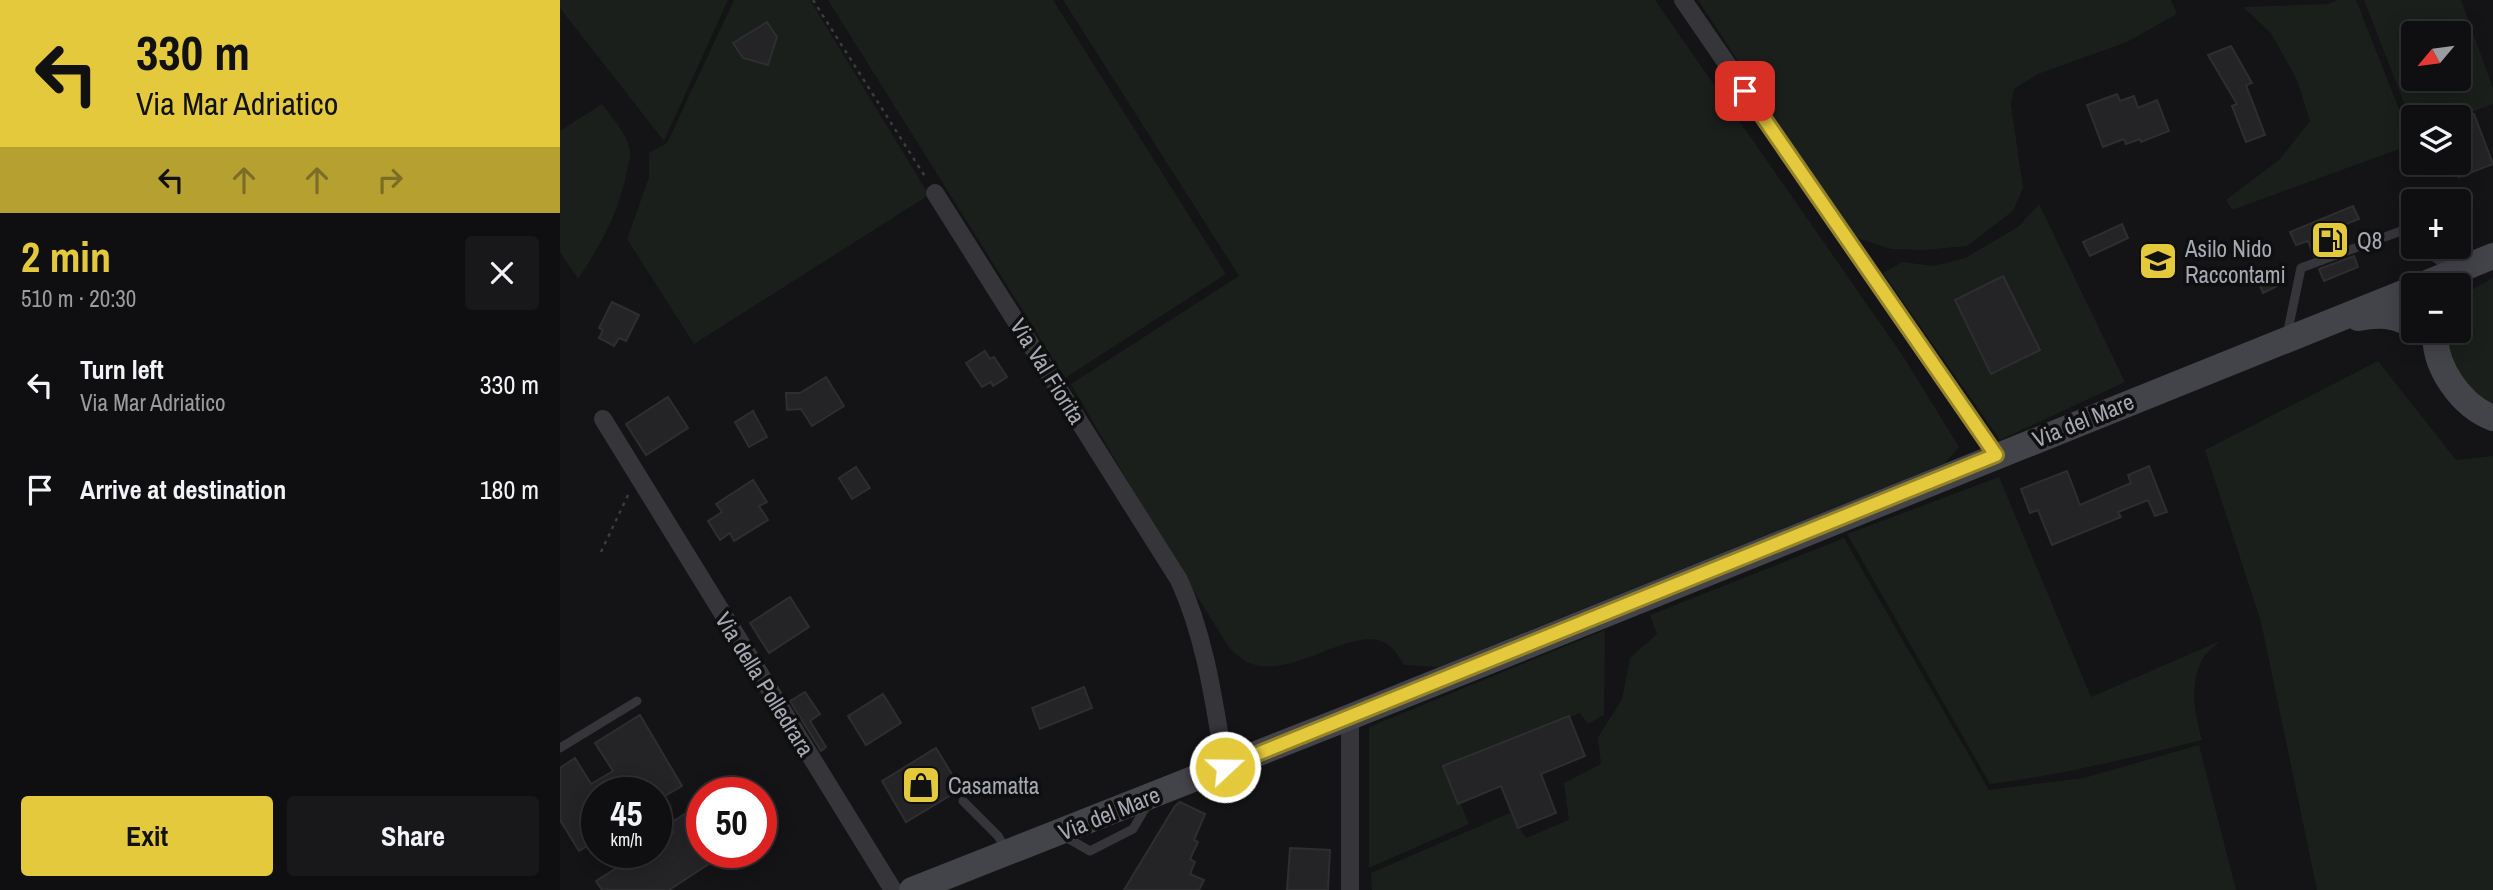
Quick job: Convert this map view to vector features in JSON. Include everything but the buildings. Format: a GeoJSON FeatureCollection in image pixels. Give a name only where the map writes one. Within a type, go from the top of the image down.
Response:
{"type":"FeatureCollection","features":[{"type":"Feature","properties":{"kind":"main road"},"geometry":{"type":"LineString","coordinates":[[2468,273],[2493,256]]}},
{"type":"Feature","properties":{"kind":"main road","name":"Via del Mare"},"geometry":{"type":"LineString","coordinates":[[912,890],[1350,717],[2401,294]]}},
{"type":"Feature","properties":{"kind":"main road","name":"Via del Mare"},"geometry":{"type":"LineString","coordinates":[[2318,328],[2376,315],[2401,319]]}},
{"type":"Feature","properties":{"kind":"main road"},"geometry":{"type":"LineString","coordinates":[[2433,343],[2444,369],[2459,393],[2481,412],[2493,418]]}},
{"type":"Feature","properties":{"kind":"street"},"geometry":{"type":"LineString","coordinates":[[1683,0],[1996,455]]}},
{"type":"Feature","properties":{"kind":"street","name":"Via Val Fiorita"},"geometry":{"type":"LineString","coordinates":[[936,193],[1179,580],[1192,610],[1206,661],[1225,767]]}},
{"type":"Feature","properties":{"kind":"street","name":"Via della Polledrara"},"geometry":{"type":"LineString","coordinates":[[603,419],[893,890]]}},
{"type":"Feature","properties":{"kind":"street"},"geometry":{"type":"LineString","coordinates":[[1350,717],[1350,890]]}},
{"type":"Feature","properties":{"kind":"lane"},"geometry":{"type":"LineString","coordinates":[[2286,340],[2301,268],[2401,231]]}},
{"type":"Feature","properties":{"kind":"lane"},"geometry":{"type":"LineString","coordinates":[[2434,259],[2449,273]]}},
{"type":"Feature","properties":{"kind":"lane"},"geometry":{"type":"LineString","coordinates":[[560,748],[637,701]]}},
{"type":"Feature","properties":{"kind":"lane"},"geometry":{"type":"LineString","coordinates":[[963,801],[998,836],[1008,852]]}},
{"type":"Feature","properties":{"kind":"path"},"geometry":{"type":"LineString","coordinates":[[813,0],[936,193]]}},
{"type":"Feature","properties":{"kind":"path"},"geometry":{"type":"LineString","coordinates":[[601,552],[637,477]]}},
{"type":"Feature","properties":{"kind":"shaded area"},"geometry":{"type":"Polygon","coordinates":[[[560,0],[728,0],[664,141],[560,8],[560,0]]]}},
{"type":"Feature","properties":{"kind":"shaded area"},"geometry":{"type":"Polygon","coordinates":[[[734,0],[810,0],[929,195],[694,344],[627,239],[649,177],[649,153],[667,143],[734,0]]]}},
{"type":"Feature","properties":{"kind":"shaded area"},"geometry":{"type":"Polygon","coordinates":[[[828,0],[1053,0],[1226,274],[1065,378],[828,0]]]}},
{"type":"Feature","properties":{"kind":"shaded area"},"geometry":{"type":"Polygon","coordinates":[[[1063,0],[1655,0],[1903,356],[1959,447],[1945,463],[1438,667],[1404,665],[1391,647],[1377,640],[1343,644],[1284,665],[1265,666],[1247,662],[1230,649],[1157,532],[1071,384],[1239,276],[1063,0]]]}},
{"type":"Feature","properties":{"kind":"shaded area"},"geometry":{"type":"Polygon","coordinates":[[[1698,0],[2171,0],[2177,14],[2127,42],[2038,74],[2014,89],[2011,105],[2023,188],[2013,211],[1967,246],[1924,250],[1891,249],[1854,237],[1698,0]]]}},
{"type":"Feature","properties":{"kind":"shaded area"},"geometry":{"type":"Polygon","coordinates":[[[2337,0],[2356,0],[2401,114],[2401,148],[2232,210],[2226,200],[2280,159],[2310,121],[2297,80],[2271,33],[2243,7],[2329,4],[2337,0]]]}},
{"type":"Feature","properties":{"kind":"shaded area"},"geometry":{"type":"Polygon","coordinates":[[[2364,0],[2461,0],[2469,21],[2401,21],[2401,91],[2471,91],[2471,28],[2493,88],[2493,104],[2471,112],[2471,105],[2405,105],[2364,0]]]}},
{"type":"Feature","properties":{"kind":"shaded area"},"geometry":{"type":"Polygon","coordinates":[[[602,104],[625,137],[630,158],[614,214],[602,241],[578,279],[560,252],[560,131],[602,104]]]}},
{"type":"Feature","properties":{"kind":"shaded area"},"geometry":{"type":"Polygon","coordinates":[[[2039,204],[2125,382],[2000,440],[1883,273],[1902,262],[1934,266],[1965,258],[2018,227],[2039,204]]]}},
{"type":"Feature","properties":{"kind":"shaded area"},"geometry":{"type":"Polygon","coordinates":[[[2493,278],[2493,409],[2464,388],[2447,345],[2471,343],[2471,291],[2493,278]]]}},
{"type":"Feature","properties":{"kind":"shaded area"},"geometry":{"type":"Polygon","coordinates":[[[2378,361],[2456,460],[2493,456],[2493,890],[2317,890],[2261,622],[2205,450],[2378,361]]]}},
{"type":"Feature","properties":{"kind":"shaded area"},"geometry":{"type":"Polygon","coordinates":[[[1999,477],[2091,697],[2220,641],[2202,659],[2195,681],[2195,710],[2202,740],[2070,771],[1990,784],[1847,534],[1999,477]]]}},
{"type":"Feature","properties":{"kind":"shaded area"},"geometry":{"type":"Polygon","coordinates":[[[1844,538],[1989,790],[2084,778],[2199,745],[2236,890],[1372,890],[1371,873],[1510,813],[1526,838],[1569,820],[1564,783],[1601,764],[1598,737],[1622,699],[1630,658],[1657,634],[1650,615],[1844,538]]]}},
{"type":"Feature","properties":{"kind":"shaded area"},"geometry":{"type":"Polygon","coordinates":[[[1605,630],[1604,715],[1588,724],[1580,713],[1445,767],[1469,824],[1369,868],[1369,727],[1605,630]]]}},
{"type":"Feature","properties":{"kind":"place","name":"Q8"},"geometry":{"type":"Point","coordinates":[2330,240]}},
{"type":"Feature","properties":{"kind":"place","name":"Asilo Nido Raccontami"},"geometry":{"type":"Point","coordinates":[2158,261]}},
{"type":"Feature","properties":{"kind":"place","name":"Casamatta"},"geometry":{"type":"Point","coordinates":[921,785]}},
{"type":"Feature","properties":{"kind":"route"},"geometry":{"type":"LineString","coordinates":[[1225,767],[1996,455],[1745,91]]}}]}
